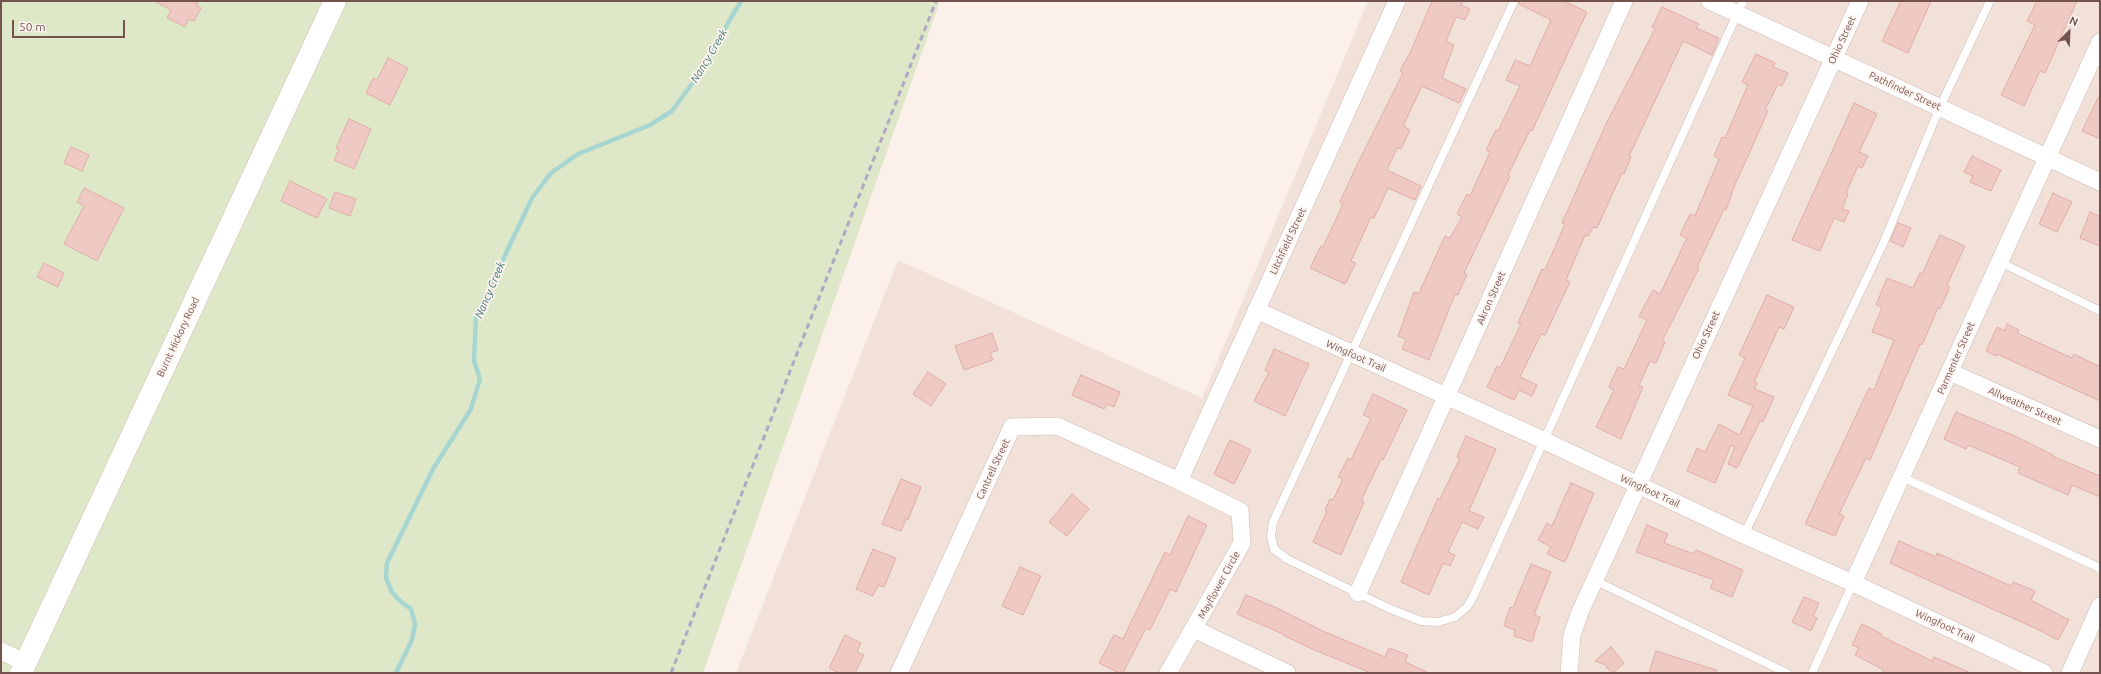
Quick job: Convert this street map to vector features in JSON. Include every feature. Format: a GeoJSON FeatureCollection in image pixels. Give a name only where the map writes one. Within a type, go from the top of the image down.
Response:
{"type":"FeatureCollection","features":[{"type":"Feature","properties":{"kind":"main road","name":"Burnt Hickory Road"},"geometry":{"type":"LineString","coordinates":[[24,668],[335,1]]}},
{"type":"Feature","properties":{"kind":"street","name":"Litchfield Street"},"geometry":{"type":"LineString","coordinates":[[1179,481],[1397,1]]}},
{"type":"Feature","properties":{"kind":"street","name":"Akron Street"},"geometry":{"type":"LineString","coordinates":[[1358,594],[1624,1]]}},
{"type":"Feature","properties":{"kind":"street","name":"Pathfinder Street"},"geometry":{"type":"LineString","coordinates":[[1710,1],[1740,7],[1834,58],[2100,182]]}},
{"type":"Feature","properties":{"kind":"street","name":"Ohio Street"},"geometry":{"type":"LineString","coordinates":[[1569,673],[1572,635],[1594,580],[1636,485],[1860,1]]}},
{"type":"Feature","properties":{"kind":"street","name":"Parmenter Street"},"geometry":{"type":"LineString","coordinates":[[1853,583],[2099,46]]}},
{"type":"Feature","properties":{"kind":"street","name":"Wingfoot Trail"},"geometry":{"type":"LineString","coordinates":[[1256,310],[1352,355],[1448,396],[1636,485],[1853,583],[2044,673]]}},
{"type":"Feature","properties":{"kind":"street","name":"Allweather Street"},"geometry":{"type":"LineString","coordinates":[[1950,372],[2100,439]]}},
{"type":"Feature","properties":{"kind":"street","name":"Cantrell Street"},"geometry":{"type":"LineString","coordinates":[[900,673],[1012,427],[1057,426],[1179,481]]}},
{"type":"Feature","properties":{"kind":"street","name":"Mayflower Circle"},"geometry":{"type":"LineString","coordinates":[[1168,673],[1242,543],[1240,511],[1179,481]]}},
{"type":"Feature","properties":{"kind":"street"},"geometry":{"type":"LineString","coordinates":[[2070,673],[2100,606]]}},
{"type":"Feature","properties":{"kind":"street"},"geometry":{"type":"LineString","coordinates":[[1194,629],[1287,673]]}},
{"type":"Feature","properties":{"kind":"street"},"geometry":{"type":"LineString","coordinates":[[1,651],[24,668]]}},
{"type":"Feature","properties":{"kind":"lane"},"geometry":{"type":"LineString","coordinates":[[1514,1],[1352,355],[1273,522],[1271,536],[1274,549],[1287,559],[1358,594],[1421,621],[1438,622],[1455,616],[1467,607],[1473,597],[1740,7]]}},
{"type":"Feature","properties":{"kind":"lane"},"geometry":{"type":"LineString","coordinates":[[1744,535],[1884,244],[1940,107],[1990,1]]}},
{"type":"Feature","properties":{"kind":"lane"},"geometry":{"type":"LineString","coordinates":[[2000,262],[2100,311]]}},
{"type":"Feature","properties":{"kind":"lane"},"geometry":{"type":"LineString","coordinates":[[1902,477],[2100,568]]}},
{"type":"Feature","properties":{"kind":"lane"},"geometry":{"type":"LineString","coordinates":[[1594,580],[1788,673]]}},
{"type":"Feature","properties":{"kind":"lane","name":"Parmenter Street"},"geometry":{"type":"LineString","coordinates":[[1812,673],[1853,583]]}},
{"type":"Feature","properties":{"kind":"shaded area"},"geometry":{"type":"Polygon","coordinates":[[[1368,1],[2100,1],[2100,673],[736,673],[898,260],[1202,398],[1368,1]]]}},
{"type":"Feature","properties":{"kind":"green space"},"geometry":{"type":"Polygon","coordinates":[[[1,1],[940,1],[703,673],[1,673],[1,1]]]}},
{"type":"Feature","properties":{"kind":"building"},"geometry":{"type":"Polygon","coordinates":[[[154,1],[198,1],[196,5],[201,8],[194,21],[189,19],[185,27],[167,18],[171,10],[154,1]]]}},
{"type":"Feature","properties":{"kind":"building"},"geometry":{"type":"Polygon","coordinates":[[[1432,1],[1463,1],[1461,5],[1470,9],[1465,20],[1456,17],[1446,41],[1454,45],[1442,78],[1466,89],[1459,103],[1422,86],[1403,126],[1410,130],[1401,149],[1397,148],[1387,170],[1421,186],[1415,200],[1388,188],[1374,218],[1371,217],[1351,261],[1356,263],[1345,284],[1310,268],[1321,246],[1323,247],[1343,204],[1340,202],[1355,169],[1403,73],[1400,71],[1411,51],[1432,1]]]}},
{"type":"Feature","properties":{"kind":"building"},"geometry":{"type":"Polygon","coordinates":[[[1519,1],[1564,1],[1587,12],[1532,131],[1530,130],[1508,175],[1510,176],[1464,273],[1467,274],[1458,295],[1455,294],[1429,360],[1402,349],[1406,339],[1398,336],[1414,292],[1419,293],[1445,236],[1450,238],[1462,217],[1457,214],[1467,194],[1470,196],[1490,152],[1486,150],[1496,130],[1498,131],[1520,86],[1506,80],[1515,60],[1530,66],[1551,20],[1519,4],[1519,1]]]}},
{"type":"Feature","properties":{"kind":"building"},"geometry":{"type":"Polygon","coordinates":[[[1901,1],[1931,1],[1908,53],[1882,41],[1901,1]]]}},
{"type":"Feature","properties":{"kind":"building"},"geometry":{"type":"Polygon","coordinates":[[[2037,1],[2077,1],[2045,73],[2040,71],[2024,106],[2001,95],[2035,25],[2027,21],[2037,1]]]}},
{"type":"Feature","properties":{"kind":"building"},"geometry":{"type":"Polygon","coordinates":[[[1662,7],[1699,24],[1696,28],[1719,38],[1712,55],[1683,41],[1629,156],[1631,157],[1624,174],[1622,173],[1597,228],[1593,227],[1588,236],[1585,235],[1566,280],[1570,282],[1545,335],[1541,334],[1520,377],[1537,385],[1532,396],[1519,390],[1514,400],[1487,387],[1497,366],[1500,368],[1521,324],[1518,323],[1542,269],[1545,270],[1565,224],[1562,223],[1606,124],[1655,29],[1652,27],[1662,7]]]}},
{"type":"Feature","properties":{"kind":"building"},"geometry":{"type":"Polygon","coordinates":[[[1756,54],[1775,63],[1773,67],[1788,73],[1782,86],[1778,84],[1765,110],[1768,111],[1734,187],[1726,210],[1724,209],[1697,267],[1699,268],[1662,341],[1665,342],[1656,363],[1650,361],[1639,385],[1643,387],[1621,439],[1596,427],[1614,390],[1609,387],[1618,367],[1624,369],[1647,320],[1639,316],[1653,290],[1660,294],[1687,238],[1680,235],[1690,214],[1695,216],[1719,159],[1714,156],[1722,137],[1725,138],[1748,85],[1742,82],[1756,54]]]}},
{"type":"Feature","properties":{"kind":"building"},"geometry":{"type":"Polygon","coordinates":[[[388,58],[408,68],[390,105],[366,93],[373,78],[377,80],[388,58]]]}},
{"type":"Feature","properties":{"kind":"building"},"geometry":{"type":"Polygon","coordinates":[[[2100,94],[2100,139],[2082,131],[2100,94]]]}},
{"type":"Feature","properties":{"kind":"building"},"geometry":{"type":"Polygon","coordinates":[[[1854,103],[1877,114],[1859,152],[1868,156],[1862,168],[1858,166],[1846,193],[1848,194],[1842,209],[1849,211],[1844,222],[1834,218],[1820,251],[1792,240],[1854,103]]]}},
{"type":"Feature","properties":{"kind":"building"},"geometry":{"type":"Polygon","coordinates":[[[349,119],[371,129],[354,169],[334,160],[339,149],[336,148],[349,119]]]}},
{"type":"Feature","properties":{"kind":"building"},"geometry":{"type":"Polygon","coordinates":[[[71,147],[89,155],[82,171],[64,163],[71,147]]]}},
{"type":"Feature","properties":{"kind":"building"},"geometry":{"type":"Polygon","coordinates":[[[1972,156],[2001,170],[1991,191],[1970,182],[1973,176],[1964,172],[1972,156]]]}},
{"type":"Feature","properties":{"kind":"building"},"geometry":{"type":"Polygon","coordinates":[[[290,181],[327,199],[317,218],[281,201],[290,181]]]}},
{"type":"Feature","properties":{"kind":"building"},"geometry":{"type":"Polygon","coordinates":[[[84,188],[124,208],[97,261],[64,244],[84,206],[77,202],[84,188]]]}},
{"type":"Feature","properties":{"kind":"building"},"geometry":{"type":"Polygon","coordinates":[[[335,192],[356,199],[350,216],[329,208],[335,192]]]}},
{"type":"Feature","properties":{"kind":"building"},"geometry":{"type":"Polygon","coordinates":[[[2053,193],[2072,202],[2057,232],[2039,224],[2053,193]]]}},
{"type":"Feature","properties":{"kind":"building"},"geometry":{"type":"Polygon","coordinates":[[[2090,212],[2100,216],[2100,246],[2080,238],[2090,212]]]}},
{"type":"Feature","properties":{"kind":"building"},"geometry":{"type":"Polygon","coordinates":[[[1898,223],[1911,228],[1903,247],[1890,241],[1898,223]]]}},
{"type":"Feature","properties":{"kind":"building"},"geometry":{"type":"Polygon","coordinates":[[[1940,235],[1965,246],[1947,285],[1950,287],[1940,309],[1938,308],[1922,345],[1920,344],[1870,460],[1866,458],[1839,514],[1844,516],[1835,536],[1805,524],[1869,388],[1874,390],[1894,340],[1872,332],[1882,307],[1876,305],[1887,278],[1913,288],[1920,273],[1922,274],[1940,235]]]}},
{"type":"Feature","properties":{"kind":"building"},"geometry":{"type":"Polygon","coordinates":[[[44,263],[64,273],[58,287],[37,277],[44,263]]]}},
{"type":"Feature","properties":{"kind":"building"},"geometry":{"type":"Polygon","coordinates":[[[1767,295],[1794,307],[1784,329],[1779,327],[1754,382],[1757,383],[1754,389],[1774,397],[1763,422],[1760,421],[1737,468],[1728,464],[1735,447],[1731,445],[1715,483],[1687,471],[1697,448],[1705,452],[1719,424],[1740,435],[1753,406],[1728,395],[1745,358],[1739,355],[1767,295]]]}},
{"type":"Feature","properties":{"kind":"building"},"geometry":{"type":"Polygon","coordinates":[[[2007,324],[2019,330],[2017,333],[2072,358],[2074,354],[2100,367],[2100,401],[1997,354],[1996,356],[1986,351],[1997,327],[2005,331],[2007,324]]]}},
{"type":"Feature","properties":{"kind":"building"},"geometry":{"type":"Polygon","coordinates":[[[992,333],[998,350],[990,353],[993,360],[964,370],[955,346],[992,333]]]}},
{"type":"Feature","properties":{"kind":"building"},"geometry":{"type":"Polygon","coordinates":[[[1274,349],[1309,364],[1285,416],[1254,401],[1269,372],[1265,370],[1274,349]]]}},
{"type":"Feature","properties":{"kind":"building"},"geometry":{"type":"Polygon","coordinates":[[[928,372],[946,384],[931,406],[913,394],[928,372]]]}},
{"type":"Feature","properties":{"kind":"building"},"geometry":{"type":"Polygon","coordinates":[[[1081,375],[1120,392],[1114,407],[1107,404],[1104,409],[1072,395],[1081,375]]]}},
{"type":"Feature","properties":{"kind":"building"},"geometry":{"type":"Polygon","coordinates":[[[1373,394],[1407,410],[1361,501],[1364,502],[1341,555],[1313,542],[1327,511],[1325,510],[1330,499],[1333,500],[1343,479],[1338,477],[1348,458],[1351,460],[1371,418],[1363,415],[1373,394]]]}},
{"type":"Feature","properties":{"kind":"building"},"geometry":{"type":"Polygon","coordinates":[[[1956,412],[2017,437],[2053,455],[2052,456],[2100,476],[2100,497],[2072,485],[2068,495],[2018,473],[2020,467],[1968,445],[1966,449],[1944,439],[1956,412]]]}},
{"type":"Feature","properties":{"kind":"building"},"geometry":{"type":"Polygon","coordinates":[[[1466,436],[1496,449],[1469,511],[1484,517],[1478,529],[1462,522],[1448,552],[1455,555],[1450,566],[1443,563],[1429,595],[1401,582],[1438,498],[1440,499],[1460,458],[1457,457],[1466,436]]]}},
{"type":"Feature","properties":{"kind":"building"},"geometry":{"type":"Polygon","coordinates":[[[1230,440],[1251,450],[1234,484],[1214,474],[1230,440]]]}},
{"type":"Feature","properties":{"kind":"building"},"geometry":{"type":"Polygon","coordinates":[[[901,479],[921,487],[908,520],[906,519],[901,531],[882,524],[901,479]]]}},
{"type":"Feature","properties":{"kind":"building"},"geometry":{"type":"Polygon","coordinates":[[[1571,483],[1594,493],[1565,562],[1547,554],[1551,547],[1538,540],[1547,523],[1552,526],[1571,483]]]}},
{"type":"Feature","properties":{"kind":"building"},"geometry":{"type":"Polygon","coordinates":[[[1072,494],[1089,509],[1067,536],[1049,522],[1072,494]]]}},
{"type":"Feature","properties":{"kind":"building"},"geometry":{"type":"Polygon","coordinates":[[[1188,516],[1207,525],[1176,592],[1170,589],[1150,630],[1146,628],[1123,673],[1119,673],[1099,663],[1114,635],[1123,639],[1165,552],[1170,555],[1188,516]]]}},
{"type":"Feature","properties":{"kind":"building"},"geometry":{"type":"Polygon","coordinates":[[[1647,525],[1668,534],[1664,543],[1694,554],[1696,550],[1743,570],[1732,597],[1710,588],[1714,580],[1636,552],[1647,525]]]}},
{"type":"Feature","properties":{"kind":"building"},"geometry":{"type":"Polygon","coordinates":[[[1899,541],[1936,557],[1937,553],[2011,586],[2013,582],[2035,591],[2031,600],[2069,620],[2058,640],[2037,629],[1890,563],[1899,541]]]}},
{"type":"Feature","properties":{"kind":"building"},"geometry":{"type":"Polygon","coordinates":[[[873,549],[896,558],[884,587],[878,585],[873,596],[856,589],[873,549]]]}},
{"type":"Feature","properties":{"kind":"building"},"geometry":{"type":"Polygon","coordinates":[[[1531,564],[1551,572],[1534,615],[1540,617],[1532,642],[1514,636],[1515,630],[1504,626],[1510,607],[1513,608],[1531,564]]]}},
{"type":"Feature","properties":{"kind":"building"},"geometry":{"type":"Polygon","coordinates":[[[1020,567],[1041,576],[1023,615],[1002,606],[1020,567]]]}},
{"type":"Feature","properties":{"kind":"building"},"geometry":{"type":"Polygon","coordinates":[[[1246,595],[1277,608],[1325,632],[1385,657],[1389,648],[1408,655],[1405,662],[1429,673],[1371,673],[1312,649],[1283,634],[1237,614],[1246,595]]]}},
{"type":"Feature","properties":{"kind":"building"},"geometry":{"type":"Polygon","coordinates":[[[1804,597],[1819,603],[1813,616],[1817,618],[1811,631],[1792,622],[1804,597]]]}},
{"type":"Feature","properties":{"kind":"building"},"geometry":{"type":"Polygon","coordinates":[[[1862,624],[1882,634],[1881,636],[1932,661],[1934,657],[1971,673],[1882,673],[1884,670],[1855,655],[1859,648],[1852,645],[1862,624]]]}},
{"type":"Feature","properties":{"kind":"building"},"geometry":{"type":"Polygon","coordinates":[[[845,635],[861,643],[857,652],[864,655],[855,673],[839,673],[829,668],[845,635]]]}},
{"type":"Feature","properties":{"kind":"building"},"geometry":{"type":"Polygon","coordinates":[[[1611,647],[1624,663],[1613,673],[1606,667],[1606,665],[1595,661],[1611,647]]]}},
{"type":"Feature","properties":{"kind":"building"},"geometry":{"type":"Polygon","coordinates":[[[1656,651],[1716,670],[1716,673],[1649,673],[1656,651]]]}},
{"type":"Feature","properties":{"kind":"waterway","name":"Nancy Creek"},"geometry":{"type":"LineString","coordinates":[[396,673],[412,640],[415,624],[411,609],[401,602],[392,592],[386,578],[387,563],[433,469],[471,409],[480,379],[474,361],[476,317],[532,198],[551,173],[578,154],[650,125],[672,111],[694,81],[741,1]]}},
{"type":"Feature","properties":{"kind":"railway"},"geometry":{"type":"LineString","coordinates":[[671,673],[936,1]]}}]}
